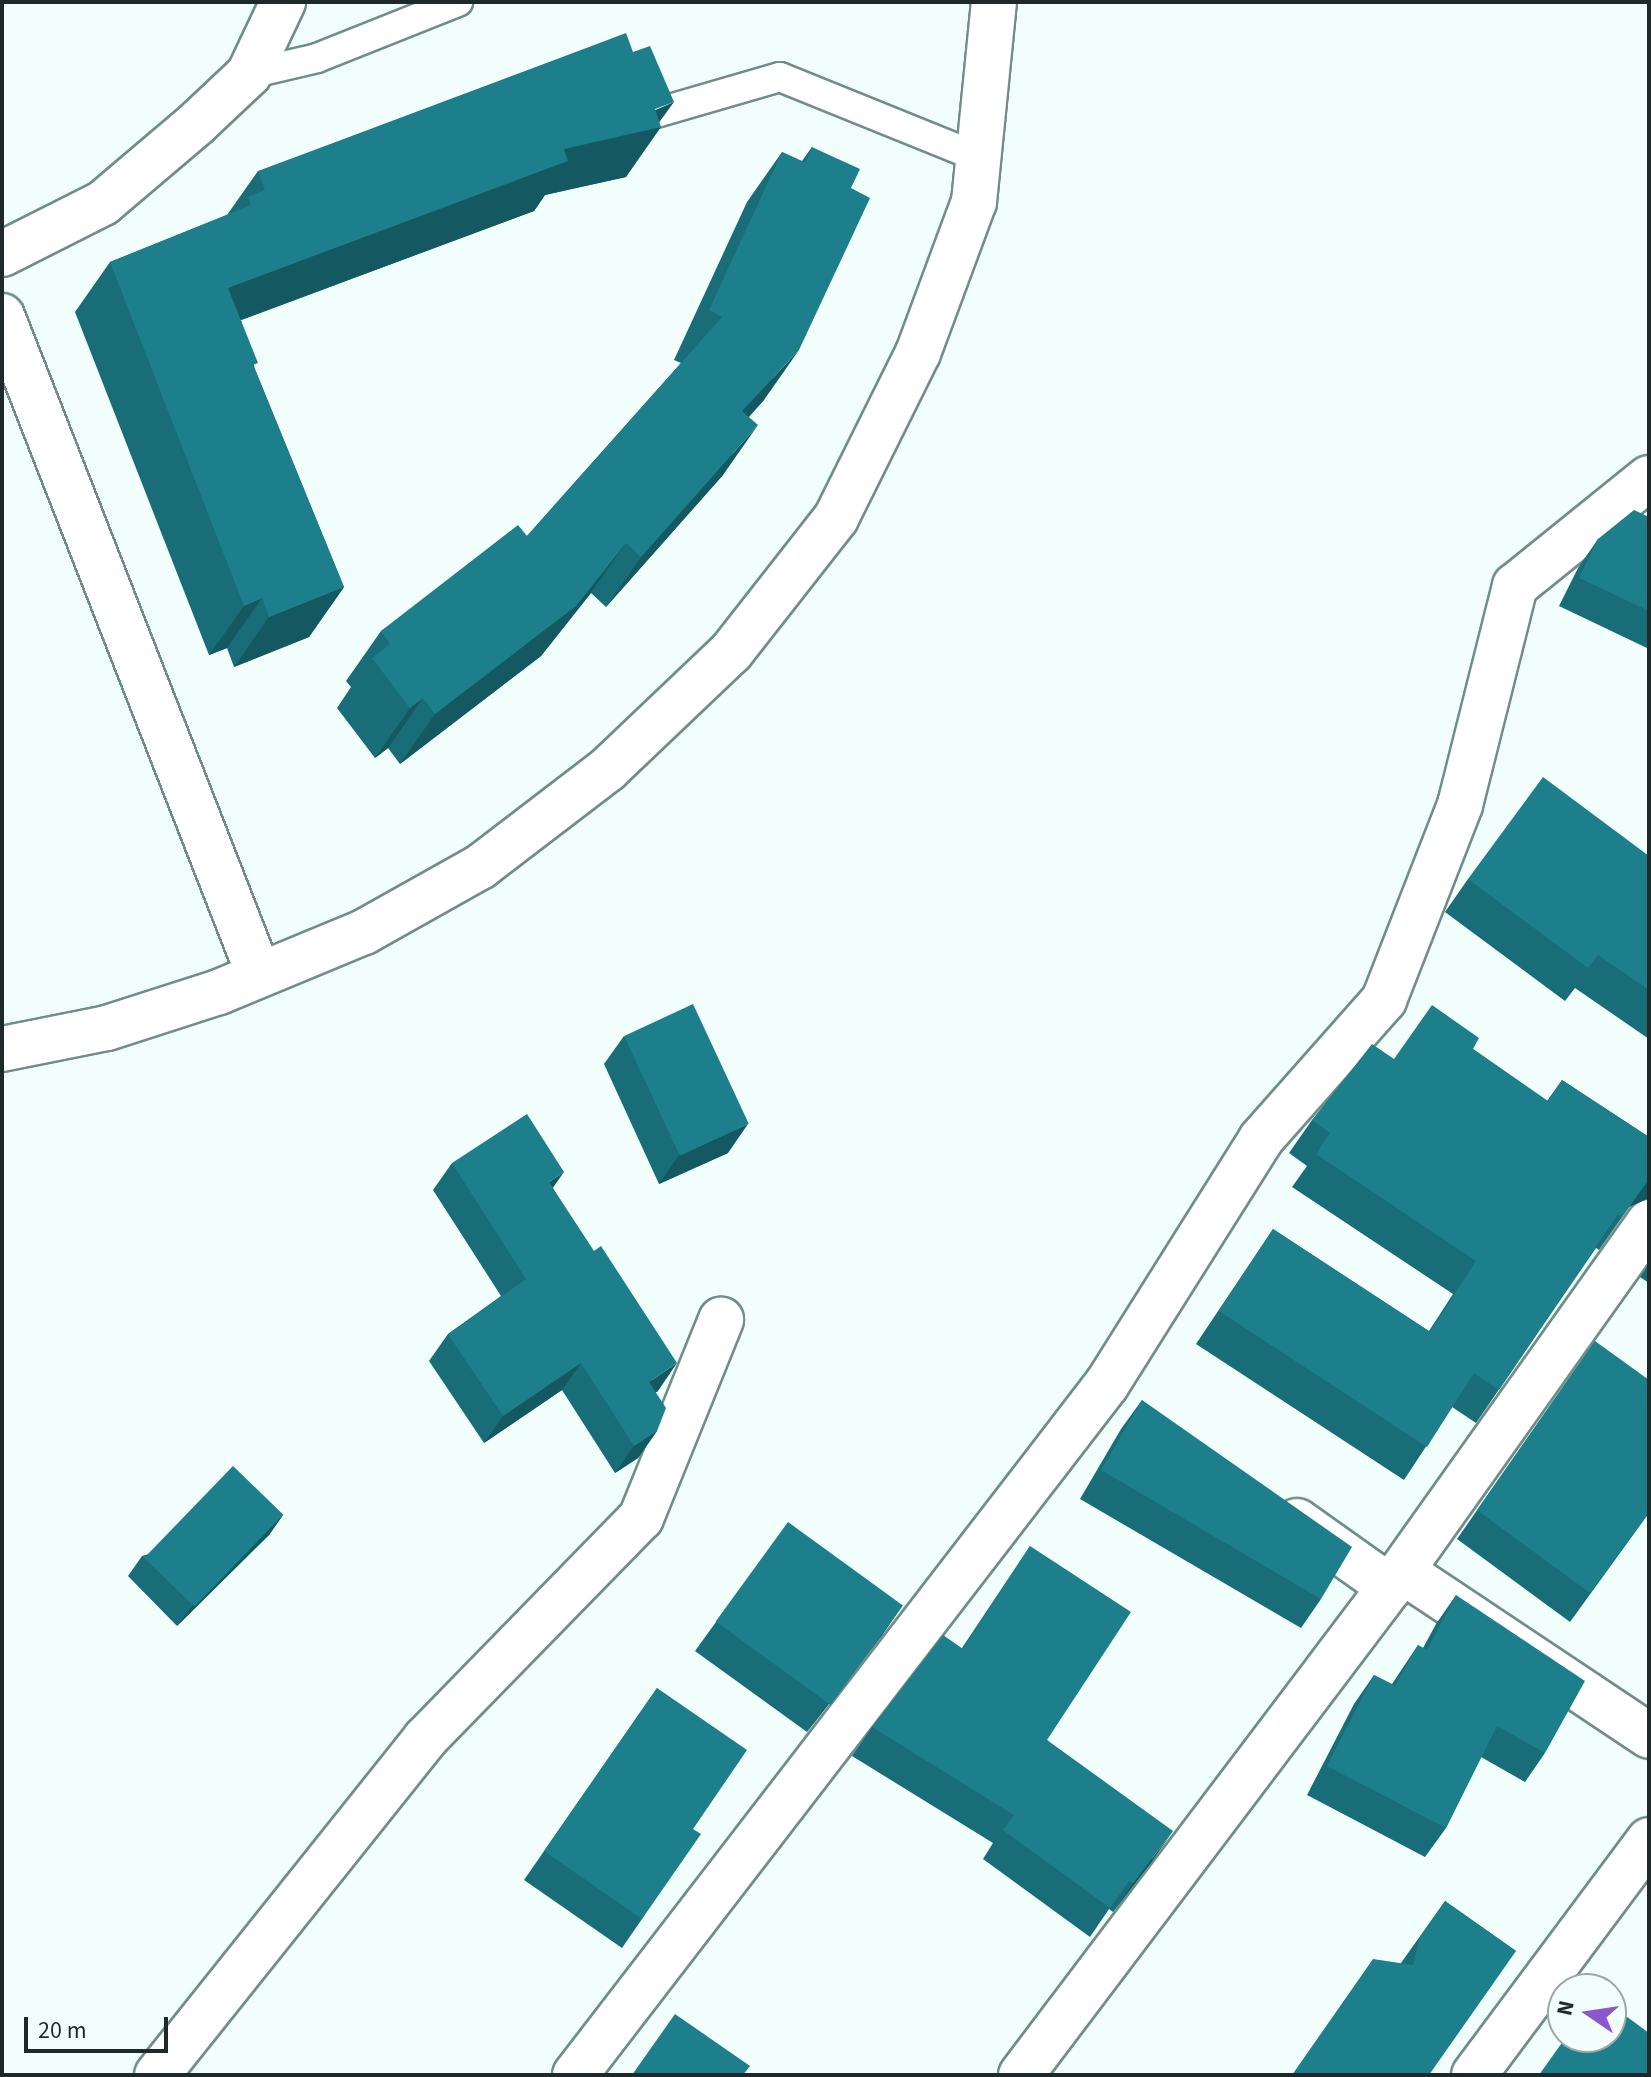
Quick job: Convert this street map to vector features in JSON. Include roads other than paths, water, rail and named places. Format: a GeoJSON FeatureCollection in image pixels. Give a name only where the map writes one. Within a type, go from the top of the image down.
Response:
{"type":"FeatureCollection","features":[{"type":"Feature","properties":{"kind":"street"},"geometry":{"type":"LineString","coordinates":[[2,254],[103,203],[249,74],[283,2]]}},
{"type":"Feature","properties":{"kind":"street"},"geometry":{"type":"LineString","coordinates":[[2,1049],[107,1028],[259,975],[364,932],[480,867],[608,769],[731,652],[836,518],[918,353],[974,202],[994,2]]}},
{"type":"Feature","properties":{"kind":"street"},"geometry":{"type":"LineString","coordinates":[[2,316],[259,975]]}},
{"type":"Feature","properties":{"kind":"street"},"geometry":{"type":"LineString","coordinates":[[575,2075],[1107,1384],[1261,1139],[1384,1000],[1460,805],[1515,586],[1649,478]]}},
{"type":"Feature","properties":{"kind":"street"},"geometry":{"type":"LineString","coordinates":[[1021,2075],[1396,1579],[1649,1222]]}},
{"type":"Feature","properties":{"kind":"street"},"geometry":{"type":"LineString","coordinates":[[157,2075],[425,1739],[641,1518],[721,1320]]}},
{"type":"Feature","properties":{"kind":"street"},"geometry":{"type":"LineString","coordinates":[[1107,1384],[1146,1412]]}},
{"type":"Feature","properties":{"kind":"street"},"geometry":{"type":"LineString","coordinates":[[1261,1495],[1649,1736]]}},
{"type":"Feature","properties":{"kind":"street"},"geometry":{"type":"LineString","coordinates":[[1566,1973],[1649,1840]]}},
{"type":"Feature","properties":{"kind":"street"},"geometry":{"type":"LineString","coordinates":[[1474,2075],[1547,1996]]}},
{"type":"Feature","properties":{"kind":"lane"},"geometry":{"type":"LineString","coordinates":[[249,74],[317,58],[458,2]]}},
{"type":"Feature","properties":{"kind":"lane"},"geometry":{"type":"LineString","coordinates":[[656,113],[780,77],[978,157]]}}]}
